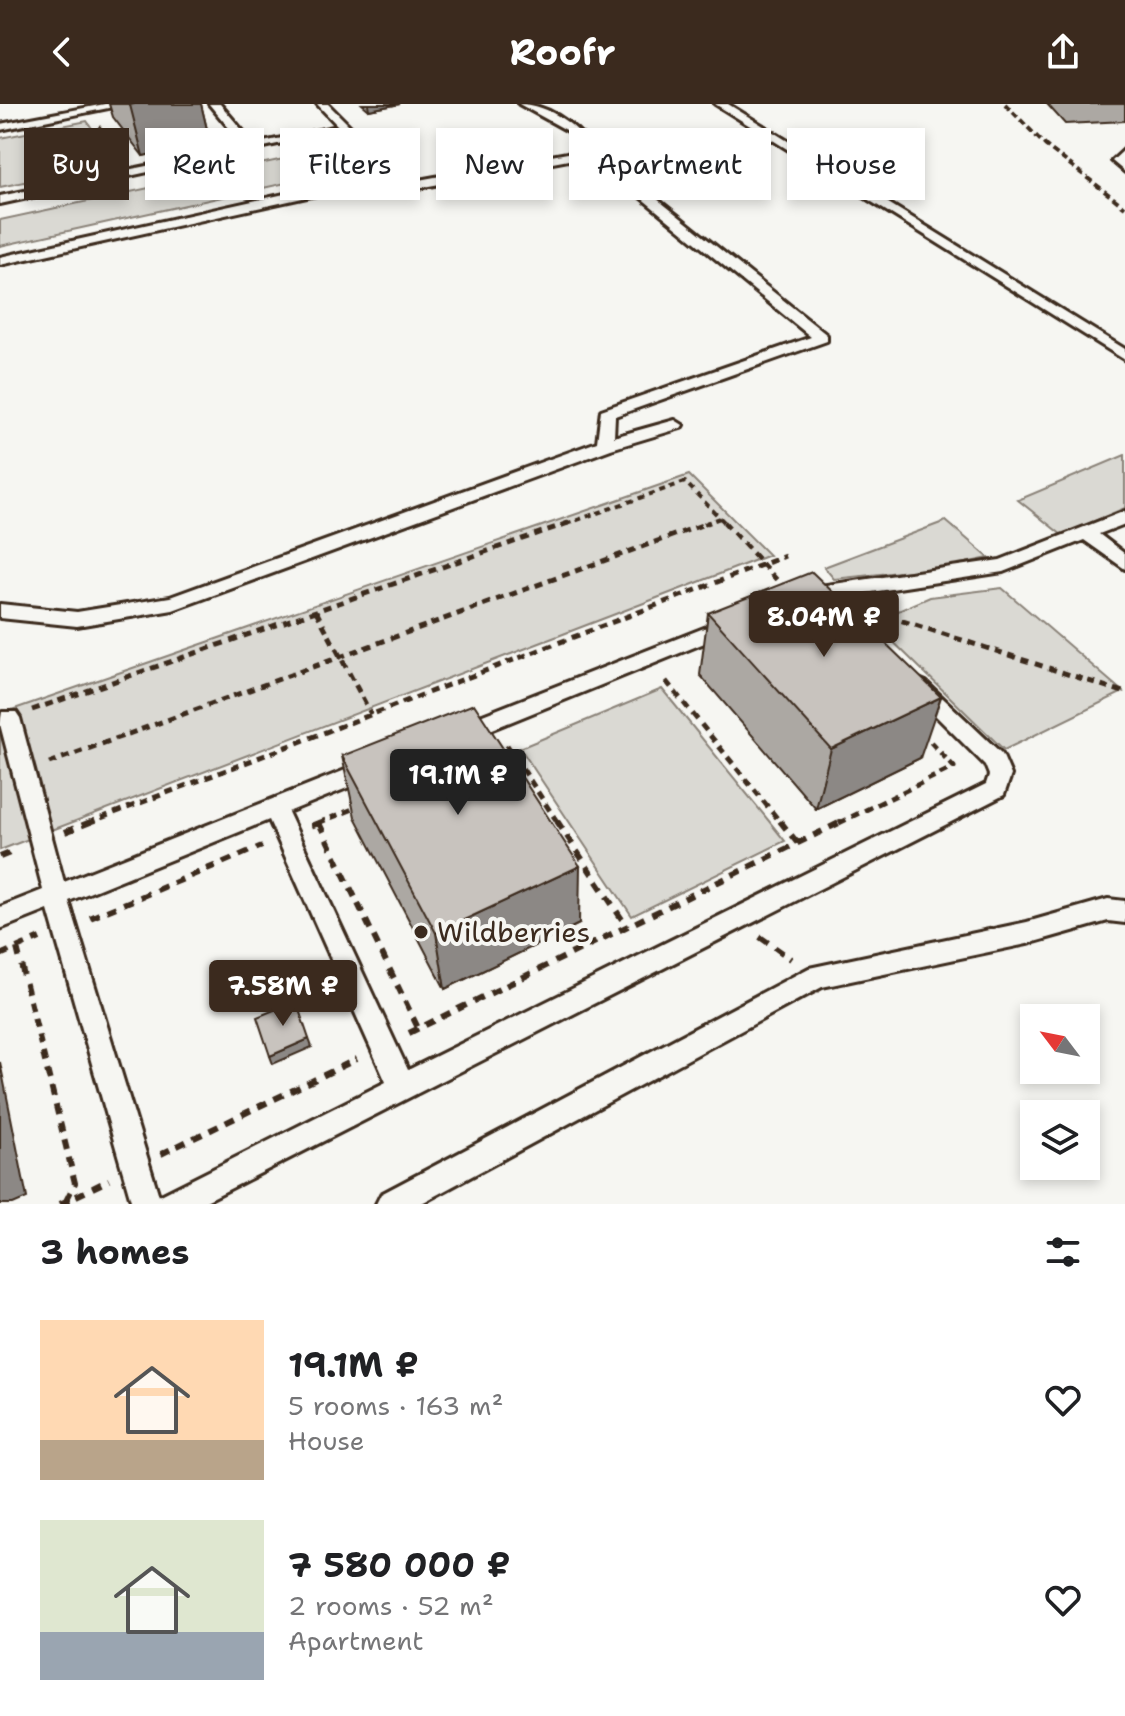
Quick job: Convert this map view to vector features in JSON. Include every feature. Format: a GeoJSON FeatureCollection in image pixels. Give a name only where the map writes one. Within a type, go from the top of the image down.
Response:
{"type":"FeatureCollection","features":[{"type":"Feature","properties":{"kind":"lane"},"geometry":{"type":"LineString","coordinates":[[0,127],[123,104]]}},
{"type":"Feature","properties":{"kind":"lane"},"geometry":{"type":"LineString","coordinates":[[214,104],[235,128]]}},
{"type":"Feature","properties":{"kind":"lane"},"geometry":{"type":"LineString","coordinates":[[264,145],[346,128],[322,104]]}},
{"type":"Feature","properties":{"kind":"lane"},"geometry":{"type":"LineString","coordinates":[[524,104],[570,128]]}},
{"type":"Feature","properties":{"kind":"lane"},"geometry":{"type":"LineString","coordinates":[[720,104],[1125,355]]}},
{"type":"Feature","properties":{"kind":"lane"},"geometry":{"type":"LineString","coordinates":[[1125,153],[1118,161],[1125,168]]}},
{"type":"Feature","properties":{"kind":"lane"},"geometry":{"type":"LineString","coordinates":[[0,261],[316,191],[402,187],[569,156]]}},
{"type":"Feature","properties":{"kind":"lane"},"geometry":{"type":"LineString","coordinates":[[0,200],[145,170]]}},
{"type":"Feature","properties":{"kind":"lane"},"geometry":{"type":"LineString","coordinates":[[605,445],[607,413],[822,338],[651,200]]}},
{"type":"Feature","properties":{"kind":"lane"},"geometry":{"type":"LineString","coordinates":[[0,611],[77,619],[173,603],[605,445],[675,425]]}},
{"type":"Feature","properties":{"kind":"lane"},"geometry":{"type":"LineString","coordinates":[[793,600],[821,591],[1003,566],[1125,517]]}},
{"type":"Feature","properties":{"kind":"lane"},"geometry":{"type":"LineString","coordinates":[[1087,534],[1125,563]]}},
{"type":"Feature","properties":{"kind":"lane"},"geometry":{"type":"LineString","coordinates":[[821,591],[847,616]]}},
{"type":"Feature","properties":{"kind":"lane"},"geometry":{"type":"LineString","coordinates":[[437,743],[748,617]]}},
{"type":"Feature","properties":{"kind":"lane"},"geometry":{"type":"LineString","coordinates":[[170,1204],[996,789],[1000,775],[994,760],[904,672]]}},
{"type":"Feature","properties":{"kind":"lane"},"geometry":{"type":"LineString","coordinates":[[9,718],[65,928],[147,1204]]}},
{"type":"Feature","properties":{"kind":"lane"},"geometry":{"type":"LineString","coordinates":[[0,918],[393,760]]}},
{"type":"Feature","properties":{"kind":"lane"},"geometry":{"type":"LineString","coordinates":[[275,808],[403,1089]]}},
{"type":"Feature","properties":{"kind":"lane"},"geometry":{"type":"LineString","coordinates":[[391,1204],[818,976],[1027,933],[1108,910],[1125,912]]}},
{"type":"Feature","properties":{"kind":"path"},"geometry":{"type":"LineString","coordinates":[[93,118],[100,128]]}},
{"type":"Feature","properties":{"kind":"path"},"geometry":{"type":"LineString","coordinates":[[9,718],[685,482],[765,564],[793,600]]}},
{"type":"Feature","properties":{"kind":"path"},"geometry":{"type":"LineString","coordinates":[[23,773],[720,518]]}},
{"type":"Feature","properties":{"kind":"path"},"geometry":{"type":"LineString","coordinates":[[0,857],[785,556]]}},
{"type":"Feature","properties":{"kind":"path"},"geometry":{"type":"LineString","coordinates":[[316,611],[371,714]]}},
{"type":"Feature","properties":{"kind":"path"},"geometry":{"type":"LineString","coordinates":[[847,616],[878,611],[1123,692]]}},
{"type":"Feature","properties":{"kind":"path"},"geometry":{"type":"LineString","coordinates":[[651,687],[679,676]]}},
{"type":"Feature","properties":{"kind":"path"},"geometry":{"type":"LineString","coordinates":[[666,681],[799,845]]}},
{"type":"Feature","properties":{"kind":"path"},"geometry":{"type":"LineString","coordinates":[[63,1202],[954,767],[922,733]]}},
{"type":"Feature","properties":{"kind":"path"},"geometry":{"type":"LineString","coordinates":[[493,751],[522,739]]}},
{"type":"Feature","properties":{"kind":"path"},"geometry":{"type":"LineString","coordinates":[[507,745],[627,927]]}},
{"type":"Feature","properties":{"kind":"path"},"geometry":{"type":"LineString","coordinates":[[0,955],[362,805]]}},
{"type":"Feature","properties":{"kind":"path"},"geometry":{"type":"LineString","coordinates":[[319,823],[418,1028]]}},
{"type":"Feature","properties":{"kind":"path"},"geometry":{"type":"LineString","coordinates":[[741,918],[766,943],[818,976]]}},
{"type":"Feature","properties":{"kind":"path"},"geometry":{"type":"LineString","coordinates":[[17,948],[75,1183],[63,1202]]}},
{"type":"Feature","properties":{"kind":"shaded area"},"geometry":{"type":"Polygon","coordinates":[[[87,121],[92,128],[51,128],[87,121]]]}},
{"type":"Feature","properties":{"kind":"shaded area"},"geometry":{"type":"Polygon","coordinates":[[[24,133],[24,182],[0,187],[0,138],[24,133]]]}},
{"type":"Feature","properties":{"kind":"shaded area"},"geometry":{"type":"Polygon","coordinates":[[[280,160],[280,184],[264,188],[264,163],[280,160]]]}},
{"type":"Feature","properties":{"kind":"shaded area"},"geometry":{"type":"Polygon","coordinates":[[[145,189],[145,200],[209,200],[0,246],[0,220],[93,200],[129,200],[129,192],[145,189]]]}},
{"type":"Feature","properties":{"kind":"shaded area"},"geometry":{"type":"Polygon","coordinates":[[[1125,455],[1125,508],[1062,535],[1018,500],[1125,455]]]}},
{"type":"Feature","properties":{"kind":"shaded area"},"geometry":{"type":"Polygon","coordinates":[[[689,475],[769,555],[0,850],[0,714],[689,475]]]}},
{"type":"Feature","properties":{"kind":"shaded area"},"geometry":{"type":"Polygon","coordinates":[[[946,521],[989,558],[946,567],[834,579],[824,567],[946,521]]]}},
{"type":"Feature","properties":{"kind":"shaded area"},"geometry":{"type":"Polygon","coordinates":[[[1002,588],[1123,692],[1004,750],[873,622],[930,597],[1002,588]]]}},
{"type":"Feature","properties":{"kind":"shaded area"},"geometry":{"type":"Polygon","coordinates":[[[662,689],[785,841],[632,916],[520,748],[662,689]]]}},
{"type":"Feature","properties":{"kind":"building"},"geometry":{"type":"Polygon","coordinates":[[[812,572],[941,697],[831,749],[708,613],[812,572]]]}},
{"type":"Feature","properties":{"kind":"building"},"geometry":{"type":"Polygon","coordinates":[[[474,704],[580,866],[436,933],[342,756],[474,704]]]}},
{"type":"Feature","properties":{"kind":"building"},"geometry":{"type":"Polygon","coordinates":[[[296,1001],[309,1039],[270,1056],[257,1017],[296,1001]]]}},
{"type":"Feature","properties":{"kind":"railway"},"geometry":{"type":"LineString","coordinates":[[1005,104],[1046,146],[1125,207]]}},
{"type":"Feature","properties":{"kind":"place","name":"Wildberries"},"geometry":{"type":"Point","coordinates":[421,932]}}]}
